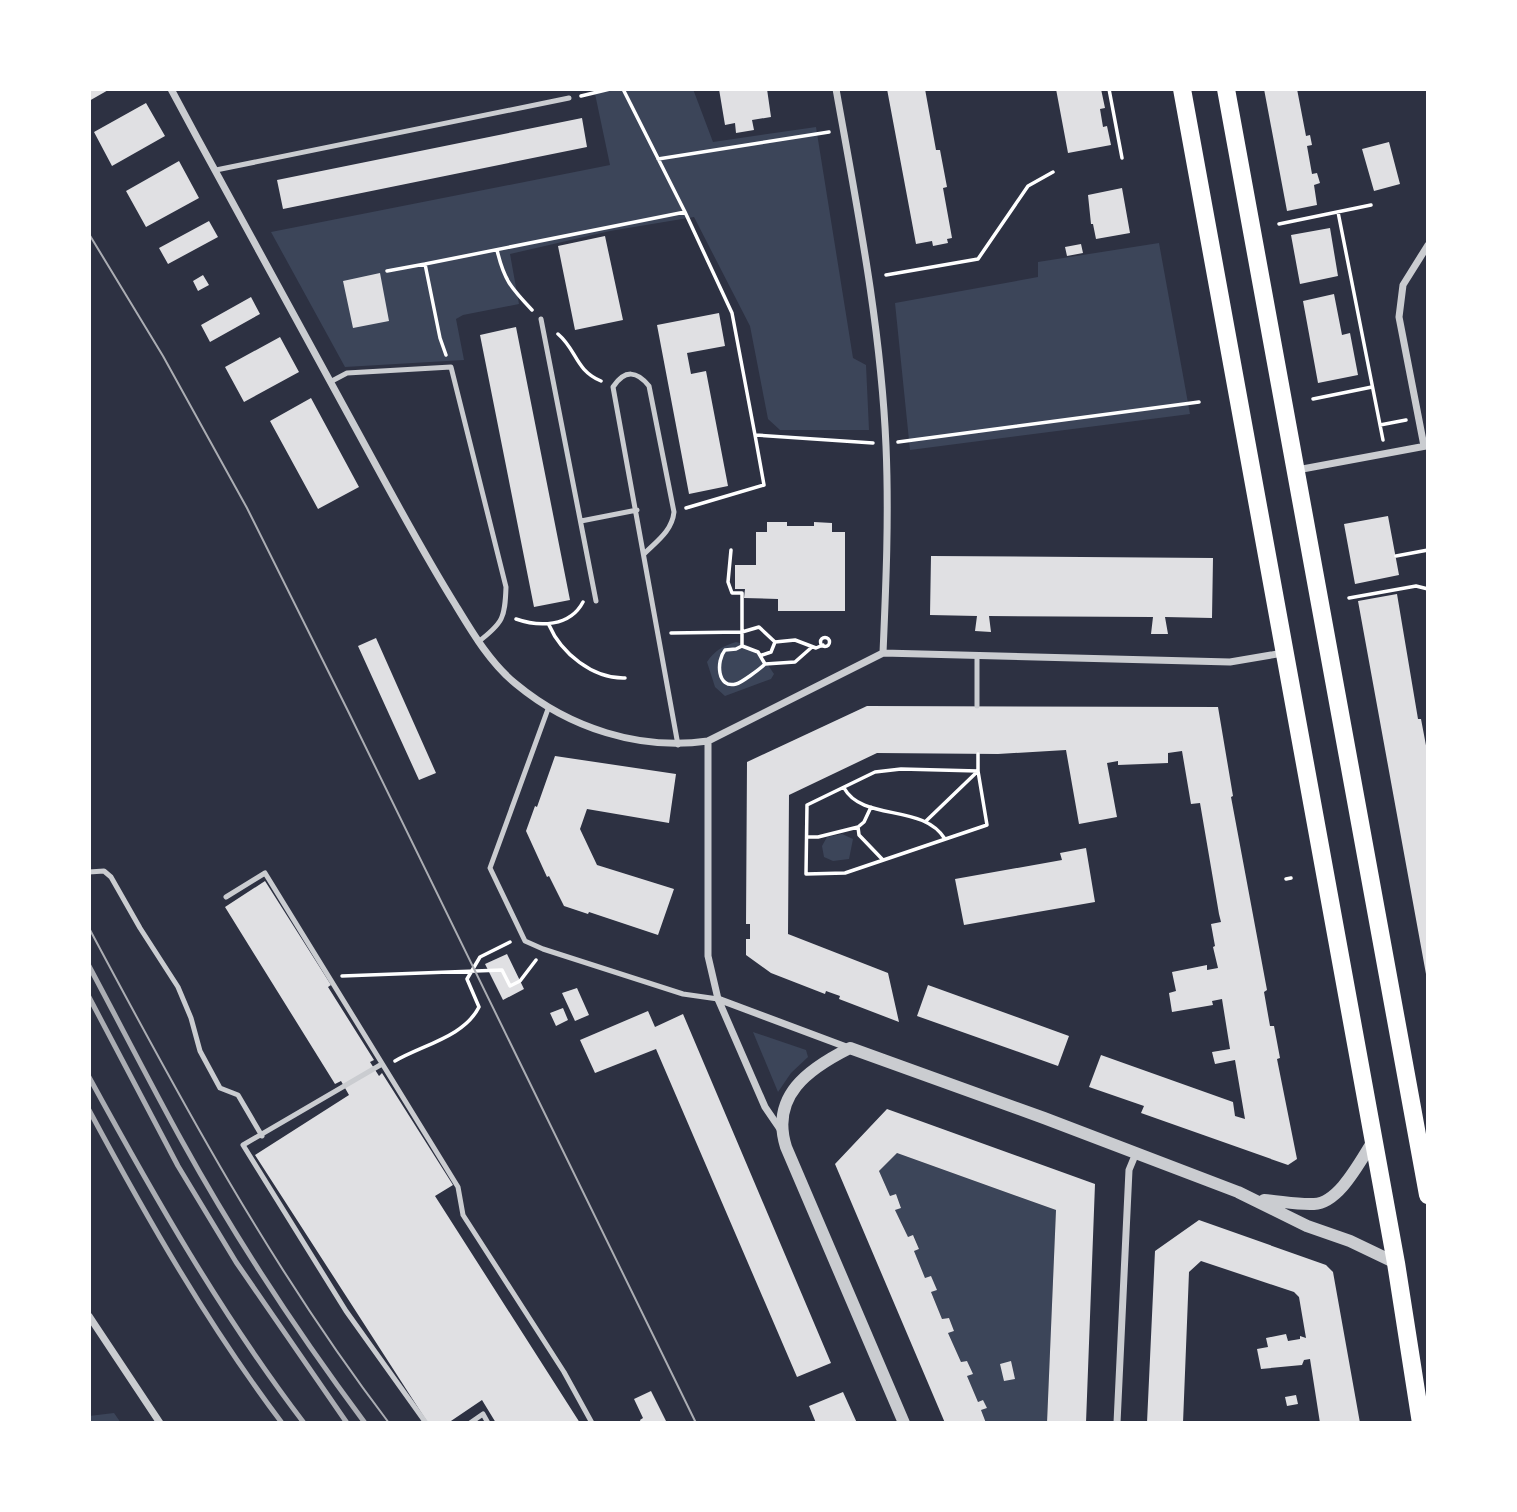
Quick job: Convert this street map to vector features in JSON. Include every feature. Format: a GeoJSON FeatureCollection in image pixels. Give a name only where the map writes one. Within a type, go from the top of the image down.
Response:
{"type":"FeatureCollection","features":[{"type":"Feature","properties":{"kind":"main road"},"geometry":{"type":"LineString","coordinates":[[1182,89],[1374,1140],[1422,1423]]}},
{"type":"Feature","properties":{"kind":"main road"},"geometry":{"type":"LineString","coordinates":[[1226,89],[1428,1195]]}},
{"type":"Feature","properties":{"kind":"street"},"geometry":{"type":"LineString","coordinates":[[171,89],[290,313],[430,563],[478,642],[513,682],[548,709],[576,723],[606,733],[678,745],[708,741],[883,653],[1230,662],[1283,653]]}},
{"type":"Feature","properties":{"kind":"street"},"geometry":{"type":"LineString","coordinates":[[836,89],[879,357],[888,512],[883,653]]}},
{"type":"Feature","properties":{"kind":"street"},"geometry":{"type":"LineString","coordinates":[[1296,470],[1426,446],[1399,317],[1403,285],[1428,245]]}},
{"type":"Feature","properties":{"kind":"street"},"geometry":{"type":"LineString","coordinates":[[708,741],[708,956],[718,999],[765,1107],[780,1129],[904,1423]]}},
{"type":"Feature","properties":{"kind":"street"},"geometry":{"type":"LineString","coordinates":[[718,999],[1256,1199],[1307,1226],[1350,1241],[1396,1263]]}},
{"type":"Feature","properties":{"kind":"street"},"geometry":{"type":"LineString","coordinates":[[780,1129],[788,1098],[802,1078],[825,1060],[850,1048]]}},
{"type":"Feature","properties":{"kind":"street"},"geometry":{"type":"LineString","coordinates":[[1256,1199],[1317,1204],[1328,1200],[1341,1188],[1374,1140]]}},
{"type":"Feature","properties":{"kind":"street"},"geometry":{"type":"LineString","coordinates":[[1117,1423],[1129,1180],[1136,1153]]}},
{"type":"Feature","properties":{"kind":"street"},"geometry":{"type":"LineString","coordinates":[[89,1316],[160,1423]]}},
{"type":"Feature","properties":{"kind":"lane"},"geometry":{"type":"LineString","coordinates":[[216,170],[569,98]]}},
{"type":"Feature","properties":{"kind":"lane"},"geometry":{"type":"LineString","coordinates":[[541,319],[596,601]]}},
{"type":"Feature","properties":{"kind":"lane"},"geometry":{"type":"LineString","coordinates":[[330,382],[347,373],[450,367],[506,587],[505,612],[494,630],[478,642]]}},
{"type":"Feature","properties":{"kind":"lane"},"geometry":{"type":"LineString","coordinates":[[644,554],[664,536],[673,520],[674,512],[649,386],[641,376],[633,374],[623,376],[613,387],[678,745]]}},
{"type":"Feature","properties":{"kind":"lane"},"geometry":{"type":"LineString","coordinates":[[581,521],[637,510]]}},
{"type":"Feature","properties":{"kind":"lane"},"geometry":{"type":"LineString","coordinates":[[977,656],[977,706]]}},
{"type":"Feature","properties":{"kind":"lane"},"geometry":{"type":"LineString","coordinates":[[548,709],[490,868],[522,937],[525,942],[544,950],[683,994],[718,999]]}},
{"type":"Feature","properties":{"kind":"lane"},"geometry":{"type":"LineString","coordinates":[[89,872],[104,871],[111,877],[140,929],[178,987],[191,1018],[200,1051],[220,1088],[237,1095],[262,1136]]}},
{"type":"Feature","properties":{"kind":"lane"},"geometry":{"type":"LineString","coordinates":[[226,897],[265,873],[458,1187],[463,1214],[564,1372],[592,1423]]}},
{"type":"Feature","properties":{"kind":"lane"},"geometry":{"type":"LineString","coordinates":[[383,1066],[243,1145],[346,1311],[426,1423]]}},
{"type":"Feature","properties":{"kind":"lane"},"geometry":{"type":"LineString","coordinates":[[470,1423],[483,1414],[488,1423]]}},
{"type":"Feature","properties":{"kind":"path"},"geometry":{"type":"LineString","coordinates":[[569,98],[610,89]]}},
{"type":"Feature","properties":{"kind":"path"},"geometry":{"type":"LineString","coordinates":[[623,89],[732,313],[764,485],[701,503]]}},
{"type":"Feature","properties":{"kind":"path"},"geometry":{"type":"LineString","coordinates":[[1109,89],[1122,158]]}},
{"type":"Feature","properties":{"kind":"path"},"geometry":{"type":"LineString","coordinates":[[658,159],[843,130]]}},
{"type":"Feature","properties":{"kind":"path"},"geometry":{"type":"LineString","coordinates":[[886,275],[978,259],[1028,186],[1053,172]]}},
{"type":"Feature","properties":{"kind":"path"},"geometry":{"type":"LineString","coordinates":[[1279,224],[1371,205]]}},
{"type":"Feature","properties":{"kind":"path"},"geometry":{"type":"LineString","coordinates":[[387,271],[685,212]]}},
{"type":"Feature","properties":{"kind":"path"},"geometry":{"type":"LineString","coordinates":[[1338,212],[1385,452]]}},
{"type":"Feature","properties":{"kind":"path"},"geometry":{"type":"LineString","coordinates":[[425,264],[440,338],[450,367]]}},
{"type":"Feature","properties":{"kind":"path"},"geometry":{"type":"LineString","coordinates":[[1312,398],[1372,387]]}},
{"type":"Feature","properties":{"kind":"path"},"geometry":{"type":"LineString","coordinates":[[755,436],[886,444],[1199,401]]}},
{"type":"Feature","properties":{"kind":"path"},"geometry":{"type":"LineString","coordinates":[[1380,425],[1419,418]]}},
{"type":"Feature","properties":{"kind":"path"},"geometry":{"type":"LineString","coordinates":[[731,550],[728,582],[732,593],[742,593],[742,646]]}},
{"type":"Feature","properties":{"kind":"path"},"geometry":{"type":"LineString","coordinates":[[1396,556],[1428,550]]}},
{"type":"Feature","properties":{"kind":"path"},"geometry":{"type":"LineString","coordinates":[[505,612],[517,620],[549,625],[567,618],[581,606],[592,580]]}},
{"type":"Feature","properties":{"kind":"path"},"geometry":{"type":"LineString","coordinates":[[1349,598],[1416,586],[1428,589]]}},
{"type":"Feature","properties":{"kind":"path"},"geometry":{"type":"LineString","coordinates":[[549,625],[555,640],[590,669],[616,679],[625,678]]}},
{"type":"Feature","properties":{"kind":"path"},"geometry":{"type":"LineString","coordinates":[[659,636],[676,633],[742,632],[758,627],[775,642],[795,640],[816,648],[823,646]]}},
{"type":"Feature","properties":{"kind":"path"},"geometry":{"type":"LineString","coordinates":[[762,656],[771,652],[775,642]]}},
{"type":"Feature","properties":{"kind":"path"},"geometry":{"type":"LineString","coordinates":[[765,664],[762,656],[751,648],[742,646],[725,650],[721,655],[718,671],[730,684],[737,684],[765,664],[795,662],[812,647]]}},
{"type":"Feature","properties":{"kind":"path"},"geometry":{"type":"LineString","coordinates":[[978,754],[978,771],[988,825],[845,873],[806,874],[807,805],[875,772],[901,769],[978,771]]}},
{"type":"Feature","properties":{"kind":"path"},"geometry":{"type":"LineString","coordinates":[[926,821],[978,771]]}},
{"type":"Feature","properties":{"kind":"path"},"geometry":{"type":"LineString","coordinates":[[844,788],[848,796],[871,807],[926,821],[939,829],[945,839]]}},
{"type":"Feature","properties":{"kind":"path"},"geometry":{"type":"LineString","coordinates":[[807,837],[818,837],[858,827],[871,807]]}},
{"type":"Feature","properties":{"kind":"path"},"geometry":{"type":"LineString","coordinates":[[858,827],[859,835],[883,860]]}},
{"type":"Feature","properties":{"kind":"path"},"geometry":{"type":"LineString","coordinates":[[383,1066],[459,1029],[474,1018],[479,1007],[467,979],[473,967],[480,957],[522,937]]}},
{"type":"Feature","properties":{"kind":"path"},"geometry":{"type":"LineString","coordinates":[[338,976],[502,970],[510,986],[520,981],[544,950]]}},
{"type":"Feature","properties":{"kind":"shaded area"},"geometry":{"type":"Polygon","coordinates":[[[594,89],[693,89],[713,142],[816,127],[853,358],[866,365],[869,430],[780,430],[768,419],[750,326],[694,217],[610,231],[510,254],[519,304],[463,315],[456,319],[464,360],[345,367],[271,232],[610,165],[594,89]]]}},
{"type":"Feature","properties":{"kind":"shaded area"},"geometry":{"type":"Polygon","coordinates":[[[1159,243],[1190,414],[910,450],[895,303],[1038,277],[1038,262],[1159,243]]]}},
{"type":"Feature","properties":{"kind":"shaded area"},"geometry":{"type":"Polygon","coordinates":[[[736,642],[754,649],[774,674],[771,679],[725,696],[715,687],[707,662],[720,649],[736,642]]]}},
{"type":"Feature","properties":{"kind":"shaded area"},"geometry":{"type":"Polygon","coordinates":[[[842,834],[853,839],[849,859],[833,861],[824,857],[822,846],[827,837],[842,834]]]}},
{"type":"Feature","properties":{"kind":"shaded area"},"geometry":{"type":"Polygon","coordinates":[[[753,1032],[806,1050],[808,1057],[791,1073],[778,1092],[753,1032]]]}},
{"type":"Feature","properties":{"kind":"shaded area"},"geometry":{"type":"Polygon","coordinates":[[[897,1153],[1056,1210],[1047,1423],[986,1423],[981,1410],[987,1408],[983,1400],[978,1402],[967,1376],[972,1373],[967,1361],[961,1362],[948,1333],[954,1331],[949,1318],[942,1319],[931,1292],[936,1290],[931,1277],[925,1278],[914,1251],[919,1249],[914,1236],[908,1237],[895,1210],[901,1207],[896,1194],[890,1196],[879,1171],[897,1153]]]}},
{"type":"Feature","properties":{"kind":"shaded area"},"geometry":{"type":"Polygon","coordinates":[[[114,1413],[121,1423],[89,1423],[89,1416],[114,1413]]]}},
{"type":"Feature","properties":{"kind":"building"},"geometry":{"type":"Polygon","coordinates":[[[89,89],[110,89],[89,101],[89,89]]]}},
{"type":"Feature","properties":{"kind":"building"},"geometry":{"type":"Polygon","coordinates":[[[719,89],[767,89],[771,117],[752,120],[754,130],[736,133],[735,123],[725,125],[719,89]]]}},
{"type":"Feature","properties":{"kind":"building"},"geometry":{"type":"Polygon","coordinates":[[[887,89],[925,89],[936,150],[940,150],[947,187],[943,188],[952,238],[947,239],[948,243],[933,246],[932,241],[916,244],[887,89]]]}},
{"type":"Feature","properties":{"kind":"building"},"geometry":{"type":"Polygon","coordinates":[[[1056,89],[1101,89],[1105,108],[1100,109],[1103,127],[1107,126],[1111,145],[1068,153],[1056,89]]]}},
{"type":"Feature","properties":{"kind":"building"},"geometry":{"type":"Polygon","coordinates":[[[1264,89],[1297,89],[1306,136],[1310,135],[1312,145],[1307,146],[1312,174],[1317,173],[1320,183],[1314,185],[1317,205],[1287,211],[1264,89]]]}},
{"type":"Feature","properties":{"kind":"building"},"geometry":{"type":"Polygon","coordinates":[[[146,103],[165,136],[112,166],[94,132],[146,103]]]}},
{"type":"Feature","properties":{"kind":"building"},"geometry":{"type":"Polygon","coordinates":[[[582,118],[587,147],[283,209],[277,180],[582,118]]]}},
{"type":"Feature","properties":{"kind":"building"},"geometry":{"type":"Polygon","coordinates":[[[1389,142],[1400,184],[1374,191],[1362,149],[1389,142]]]}},
{"type":"Feature","properties":{"kind":"building"},"geometry":{"type":"Polygon","coordinates":[[[179,161],[199,198],[146,227],[126,191],[179,161]]]}},
{"type":"Feature","properties":{"kind":"building"},"geometry":{"type":"Polygon","coordinates":[[[1122,188],[1130,233],[1096,239],[1091,224],[1088,195],[1122,188]]]}},
{"type":"Feature","properties":{"kind":"building"},"geometry":{"type":"Polygon","coordinates":[[[209,221],[218,237],[168,264],[159,248],[209,221]]]}},
{"type":"Feature","properties":{"kind":"building"},"geometry":{"type":"Polygon","coordinates":[[[1330,228],[1338,276],[1300,284],[1291,235],[1330,228]]]}},
{"type":"Feature","properties":{"kind":"building"},"geometry":{"type":"Polygon","coordinates":[[[605,236],[623,320],[575,330],[558,246],[605,236]]]}},
{"type":"Feature","properties":{"kind":"building"},"geometry":{"type":"Polygon","coordinates":[[[1081,244],[1083,253],[1067,256],[1065,247],[1081,244]]]}},
{"type":"Feature","properties":{"kind":"building"},"geometry":{"type":"Polygon","coordinates":[[[380,273],[389,321],[353,328],[343,281],[380,273]]]}},
{"type":"Feature","properties":{"kind":"building"},"geometry":{"type":"Polygon","coordinates":[[[203,275],[209,285],[198,291],[193,281],[203,275]]]}},
{"type":"Feature","properties":{"kind":"building"},"geometry":{"type":"Polygon","coordinates":[[[1334,294],[1342,335],[1350,333],[1358,375],[1318,383],[1303,301],[1334,294]]]}},
{"type":"Feature","properties":{"kind":"building"},"geometry":{"type":"Polygon","coordinates":[[[251,297],[260,314],[210,342],[201,325],[251,297]]]}},
{"type":"Feature","properties":{"kind":"building"},"geometry":{"type":"Polygon","coordinates":[[[719,313],[725,346],[687,353],[691,374],[706,371],[728,486],[689,494],[657,325],[719,313]]]}},
{"type":"Feature","properties":{"kind":"building"},"geometry":{"type":"Polygon","coordinates":[[[516,327],[570,600],[534,607],[480,335],[516,327]]]}},
{"type":"Feature","properties":{"kind":"building"},"geometry":{"type":"Polygon","coordinates":[[[280,337],[299,372],[244,402],[225,367],[280,337]]]}},
{"type":"Feature","properties":{"kind":"building"},"geometry":{"type":"Polygon","coordinates":[[[311,398],[359,487],[318,509],[270,421],[311,398]]]}},
{"type":"Feature","properties":{"kind":"building"},"geometry":{"type":"Polygon","coordinates":[[[1388,516],[1399,575],[1355,584],[1344,524],[1388,516]]]}},
{"type":"Feature","properties":{"kind":"building"},"geometry":{"type":"Polygon","coordinates":[[[767,522],[787,522],[787,526],[814,526],[814,522],[832,523],[832,532],[845,532],[845,611],[778,611],[778,599],[744,598],[745,589],[735,589],[735,565],[756,565],[756,532],[767,532],[767,522]]]}},
{"type":"Feature","properties":{"kind":"building"},"geometry":{"type":"Polygon","coordinates":[[[931,556],[1213,558],[1212,618],[1165,617],[1168,634],[1151,634],[1153,617],[989,616],[991,632],[975,631],[977,616],[930,615],[931,556]]]}},
{"type":"Feature","properties":{"kind":"building"},"geometry":{"type":"Polygon","coordinates":[[[1397,594],[1418,719],[1421,719],[1428,756],[1426,974],[1358,601],[1397,594]]]}},
{"type":"Feature","properties":{"kind":"building"},"geometry":{"type":"Polygon","coordinates":[[[376,638],[436,773],[419,780],[358,646],[376,638]]]}},
{"type":"Feature","properties":{"kind":"building"},"geometry":{"type":"Polygon","coordinates":[[[867,706],[1218,707],[1233,796],[1231,797],[1267,990],[1264,992],[1270,1026],[1274,1026],[1280,1058],[1277,1059],[1297,1159],[1288,1165],[1141,1113],[1144,1106],[1089,1087],[1101,1055],[1233,1102],[1235,1116],[1245,1119],[1235,1060],[1215,1064],[1212,1052],[1230,1049],[1222,999],[1212,1001],[1213,1005],[1172,1012],[1169,993],[1176,991],[1172,972],[1207,965],[1207,970],[1218,968],[1211,924],[1221,922],[1200,803],[1191,804],[1182,751],[1168,753],[1168,763],[1107,763],[1117,817],[1079,824],[1066,750],[998,754],[877,753],[789,795],[788,934],[888,973],[899,1022],[839,999],[840,996],[826,991],[825,994],[771,973],[746,955],[746,939],[750,939],[750,924],[746,924],[747,762],[867,706]]]}},
{"type":"Feature","properties":{"kind":"building"},"geometry":{"type":"Polygon","coordinates":[[[555,756],[676,774],[669,823],[587,809],[580,829],[597,865],[674,889],[658,935],[564,906],[549,876],[547,877],[526,831],[555,756]]]}},
{"type":"Feature","properties":{"kind":"building"},"geometry":{"type":"Polygon","coordinates":[[[1086,848],[1095,902],[964,925],[955,879],[1062,860],[1060,853],[1086,848]]]}},
{"type":"Feature","properties":{"kind":"building"},"geometry":{"type":"Polygon","coordinates":[[[265,881],[331,985],[328,987],[374,1060],[370,1062],[379,1076],[382,1073],[453,1185],[435,1196],[580,1423],[496,1423],[482,1400],[448,1423],[428,1423],[255,1155],[349,1095],[341,1081],[335,1084],[225,907],[265,881]]]}},
{"type":"Feature","properties":{"kind":"building"},"geometry":{"type":"Polygon","coordinates":[[[507,954],[524,989],[503,1000],[485,964],[507,954]]]}},
{"type":"Feature","properties":{"kind":"building"},"geometry":{"type":"Polygon","coordinates":[[[928,985],[1069,1036],[1058,1066],[917,1016],[928,985]]]}},
{"type":"Feature","properties":{"kind":"building"},"geometry":{"type":"Polygon","coordinates":[[[577,988],[589,1015],[575,1021],[562,993],[577,988]]]}},
{"type":"Feature","properties":{"kind":"building"},"geometry":{"type":"Polygon","coordinates":[[[563,1008],[568,1020],[556,1026],[550,1013],[563,1008]]]}},
{"type":"Feature","properties":{"kind":"building"},"geometry":{"type":"Polygon","coordinates":[[[648,1011],[655,1027],[683,1014],[831,1363],[797,1377],[656,1049],[595,1073],[580,1040],[648,1011]]]}},
{"type":"Feature","properties":{"kind":"building"},"geometry":{"type":"Polygon","coordinates":[[[887,1109],[1095,1184],[1086,1423],[1047,1423],[1056,1210],[897,1153],[879,1171],[890,1196],[896,1194],[901,1208],[895,1210],[908,1237],[913,1235],[919,1249],[914,1251],[925,1278],[931,1276],[937,1290],[931,1292],[942,1319],[949,1318],[954,1331],[948,1333],[961,1362],[967,1361],[973,1374],[967,1376],[978,1402],[983,1400],[987,1408],[981,1410],[986,1423],[945,1423],[835,1164],[887,1109]]]}},
{"type":"Feature","properties":{"kind":"building"},"geometry":{"type":"Polygon","coordinates":[[[1199,1220],[1326,1265],[1333,1272],[1360,1423],[1320,1423],[1310,1359],[1304,1360],[1302,1365],[1261,1369],[1257,1349],[1268,1347],[1266,1338],[1286,1334],[1288,1341],[1300,1339],[1300,1336],[1306,1338],[1299,1297],[1294,1292],[1201,1261],[1189,1272],[1183,1423],[1147,1423],[1155,1251],[1199,1220]]]}},
{"type":"Feature","properties":{"kind":"building"},"geometry":{"type":"Polygon","coordinates":[[[1011,1361],[1015,1379],[1004,1381],[1000,1364],[1011,1361]]]}},
{"type":"Feature","properties":{"kind":"building"},"geometry":{"type":"Polygon","coordinates":[[[651,1391],[667,1423],[641,1423],[643,1418],[634,1399],[651,1391]]]}},
{"type":"Feature","properties":{"kind":"building"},"geometry":{"type":"Polygon","coordinates":[[[843,1392],[857,1423],[816,1423],[809,1406],[843,1392]]]}},
{"type":"Feature","properties":{"kind":"building"},"geometry":{"type":"Polygon","coordinates":[[[1296,1395],[1298,1404],[1287,1406],[1285,1397],[1296,1395]]]}},
{"type":"Feature","properties":{"kind":"tram line"},"geometry":{"type":"LineString","coordinates":[[89,234],[163,356],[247,508],[696,1423]]}},
{"type":"Feature","properties":{"kind":"tram line"},"geometry":{"type":"LineString","coordinates":[[89,928],[229,1182],[305,1304],[389,1423]]}},
{"type":"Feature","properties":{"kind":"railway"},"geometry":{"type":"LineString","coordinates":[[89,966],[224,1214],[292,1320],[365,1423]]}},
{"type":"Feature","properties":{"kind":"railway"},"geometry":{"type":"LineString","coordinates":[[89,997],[178,1166],[236,1262],[347,1423]]}},
{"type":"Feature","properties":{"kind":"railway"},"geometry":{"type":"LineString","coordinates":[[89,1077],[190,1254],[245,1340],[304,1423]]}},
{"type":"Feature","properties":{"kind":"railway"},"geometry":{"type":"LineString","coordinates":[[89,1110],[179,1270],[282,1423]]}}]}
